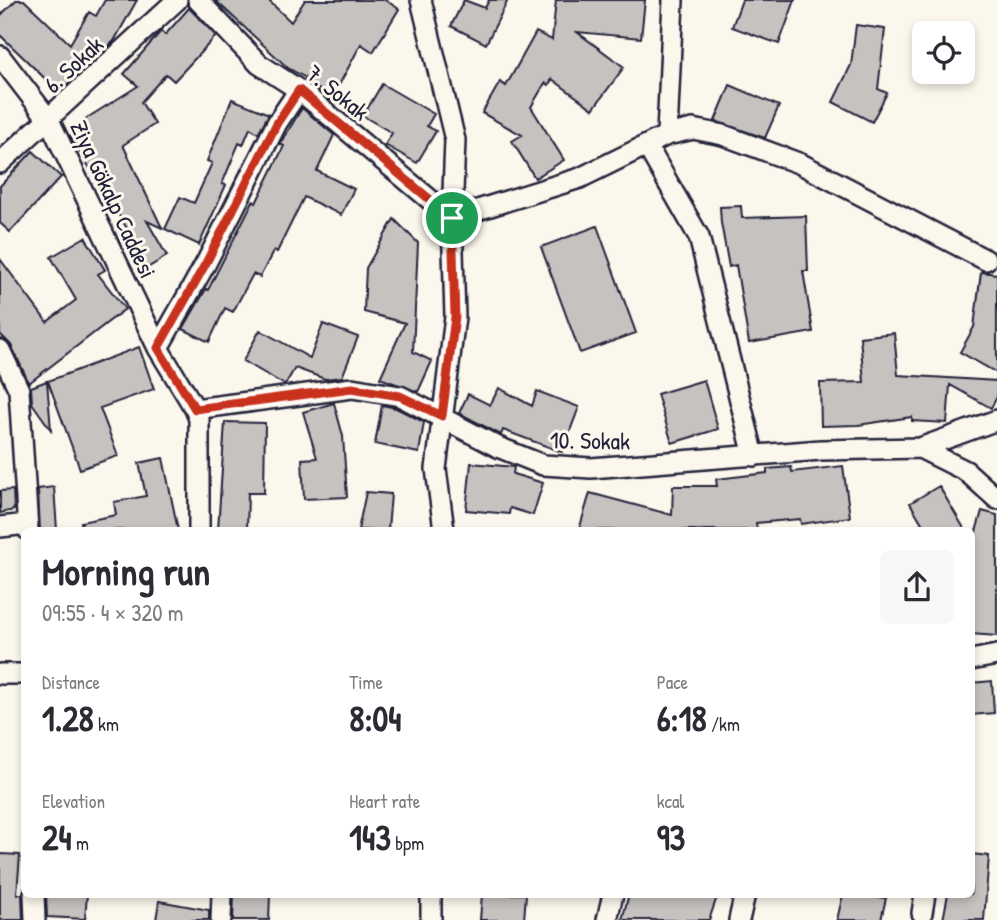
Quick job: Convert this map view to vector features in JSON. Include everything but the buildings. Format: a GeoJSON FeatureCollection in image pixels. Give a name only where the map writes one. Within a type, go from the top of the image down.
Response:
{"type":"FeatureCollection","features":[{"type":"Feature","properties":{"kind":"street","name":"6. Sokak"},"geometry":{"type":"LineString","coordinates":[[0,163],[177,0]]}},
{"type":"Feature","properties":{"kind":"street","name":"7. Sokak"},"geometry":{"type":"LineString","coordinates":[[198,0],[259,64],[299,90],[452,218]]}},
{"type":"Feature","properties":{"kind":"street"},"geometry":{"type":"LineString","coordinates":[[421,0],[455,140],[452,218],[455,317],[436,469],[444,527]]}},
{"type":"Feature","properties":{"kind":"street"},"geometry":{"type":"LineString","coordinates":[[667,135],[673,0]]}},
{"type":"Feature","properties":{"kind":"street","name":"Ziya Gökalp Caddesi"},"geometry":{"type":"LineString","coordinates":[[0,56],[49,120],[158,348],[195,409],[199,419],[200,527]]}},
{"type":"Feature","properties":{"kind":"street"},"geometry":{"type":"LineString","coordinates":[[158,348],[206,263],[277,123],[299,90]]}},
{"type":"Feature","properties":{"kind":"street"},"geometry":{"type":"LineString","coordinates":[[452,218],[580,178],[667,135],[693,129],[723,135],[801,164],[986,260]]}},
{"type":"Feature","properties":{"kind":"street"},"geometry":{"type":"LineString","coordinates":[[647,146],[699,237],[754,456]]}},
{"type":"Feature","properties":{"kind":"street"},"geometry":{"type":"LineString","coordinates":[[0,350],[19,390],[28,527],[0,527]]}},
{"type":"Feature","properties":{"kind":"street","name":"10. Sokak"},"geometry":{"type":"LineString","coordinates":[[195,409],[352,388],[400,396],[498,447],[543,465],[591,468],[645,466],[821,450],[920,448],[997,420]]}},
{"type":"Feature","properties":{"kind":"street"},"geometry":{"type":"LineString","coordinates":[[920,448],[967,471],[997,499]]}},
{"type":"Feature","properties":{"kind":"street"},"geometry":{"type":"LineString","coordinates":[[975,659],[997,655]]}},
{"type":"Feature","properties":{"kind":"street"},"geometry":{"type":"LineString","coordinates":[[0,674],[21,674]]}},
{"type":"Feature","properties":{"kind":"street"},"geometry":{"type":"LineString","coordinates":[[34,898],[35,920]]}},
{"type":"Feature","properties":{"kind":"street"},"geometry":{"type":"LineString","coordinates":[[221,920],[222,898]]}},
{"type":"Feature","properties":{"kind":"street"},"geometry":{"type":"LineString","coordinates":[[431,920],[432,898]]}},
{"type":"Feature","properties":{"kind":"street"},"geometry":{"type":"LineString","coordinates":[[607,920],[612,898]]}},
{"type":"Feature","properties":{"kind":"street"},"geometry":{"type":"LineString","coordinates":[[739,920],[744,898]]}},
{"type":"Feature","properties":{"kind":"route"},"geometry":{"type":"LineString","coordinates":[[299,90],[452,218],[455,317],[442,416],[400,396],[352,388],[304,392],[249,404],[195,409],[158,348],[206,263],[277,123],[299,90]]}}]}
